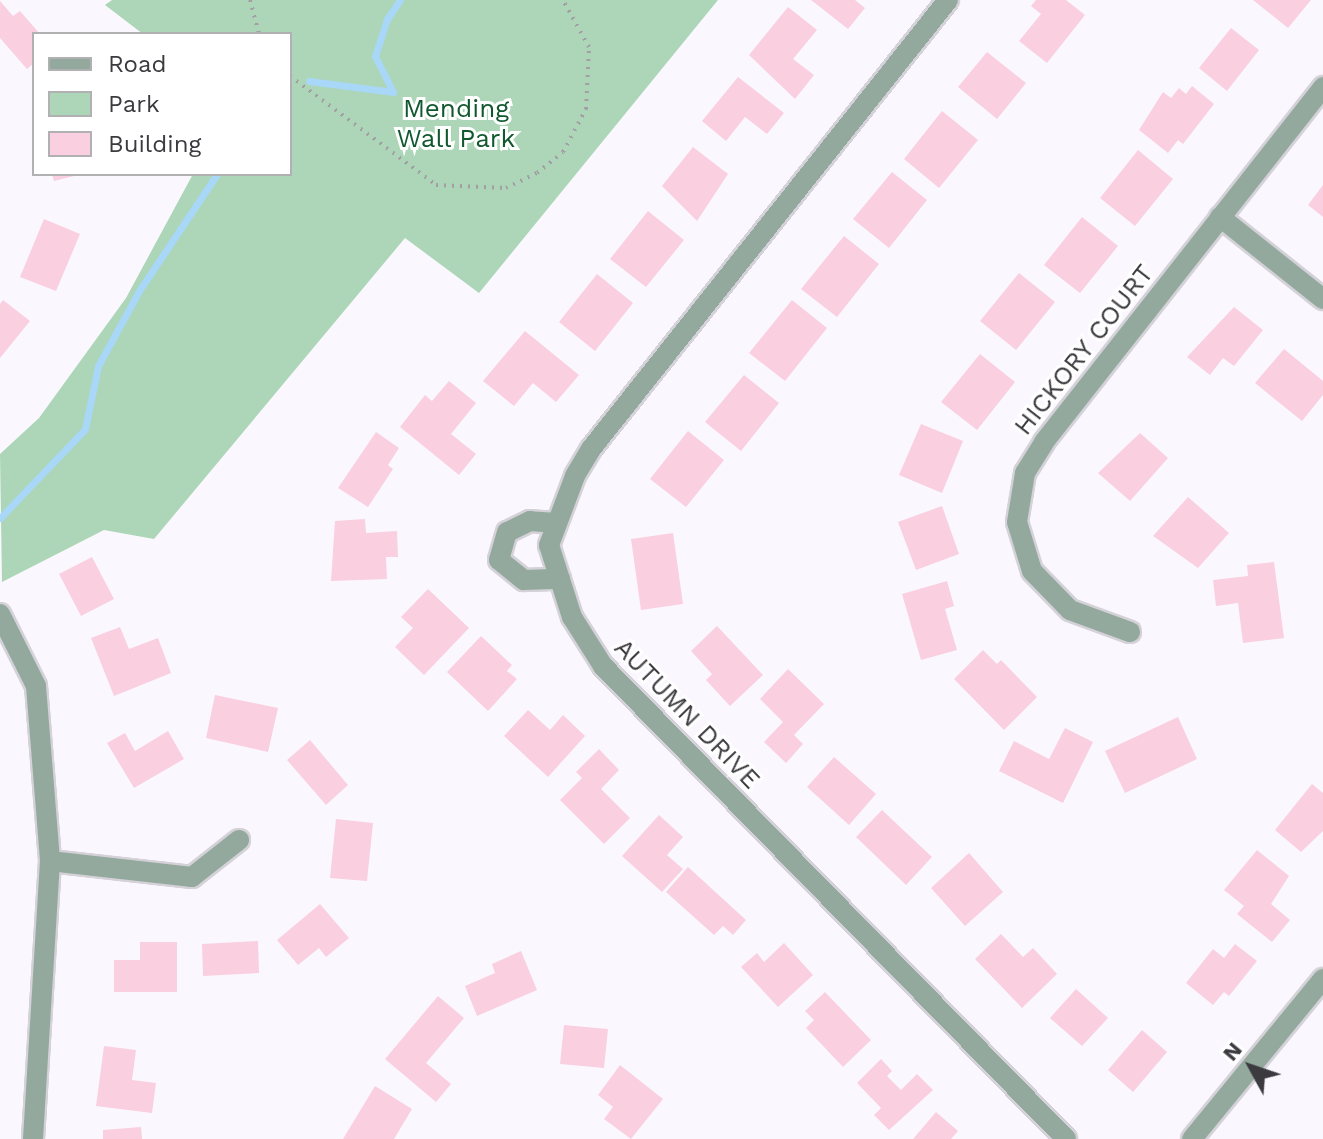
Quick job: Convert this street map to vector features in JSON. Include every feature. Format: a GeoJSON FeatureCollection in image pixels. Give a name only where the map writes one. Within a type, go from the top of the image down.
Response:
{"type":"FeatureCollection","features":[{"type":"Feature","properties":{"kind":"street","name":"AUTUMN DRIVE"},"geometry":{"type":"LineString","coordinates":[[948,0],[591,449],[549,545],[581,635],[603,666],[1066,1139]]}},
{"type":"Feature","properties":{"kind":"street","name":"HICKORY COURT"},"geometry":{"type":"LineString","coordinates":[[1130,632],[1070,610],[1041,584],[1022,549],[1020,489],[1044,442],[1323,87]]}},
{"type":"Feature","properties":{"kind":"street"},"geometry":{"type":"LineString","coordinates":[[1220,217],[1323,299]]}},
{"type":"Feature","properties":{"kind":"street"},"geometry":{"type":"LineString","coordinates":[[557,523],[530,521],[507,532],[499,560],[524,580],[560,579]]}},
{"type":"Feature","properties":{"kind":"street"},"geometry":{"type":"LineString","coordinates":[[0,614],[36,686],[50,861],[33,1139]]}},
{"type":"Feature","properties":{"kind":"street"},"geometry":{"type":"LineString","coordinates":[[50,861],[192,877],[239,840]]}},
{"type":"Feature","properties":{"kind":"street"},"geometry":{"type":"LineString","coordinates":[[1192,1139],[1323,979]]}},
{"type":"Feature","properties":{"kind":"path"},"geometry":{"type":"LineString","coordinates":[[250,0],[258,32]]}},
{"type":"Feature","properties":{"kind":"path"},"geometry":{"type":"LineString","coordinates":[[292,77],[436,185],[506,188],[537,173],[563,152],[586,109],[589,47],[563,0]]}},
{"type":"Feature","properties":{"kind":"green space","name":"Mending Wall Park"},"geometry":{"type":"Polygon","coordinates":[[[112,0],[718,0],[479,293],[405,238],[154,539],[104,530],[2,582],[0,454],[39,418],[126,298],[192,176],[292,176],[292,32],[140,32],[105,5],[112,0]]]}},
{"type":"Feature","properties":{"kind":"building"},"geometry":{"type":"Polygon","coordinates":[[[811,0],[855,0],[865,8],[848,29],[811,0]]]}},
{"type":"Feature","properties":{"kind":"building"},"geometry":{"type":"Polygon","coordinates":[[[1036,0],[1066,0],[1085,15],[1047,63],[1019,41],[1041,14],[1031,6],[1036,0]]]}},
{"type":"Feature","properties":{"kind":"building"},"geometry":{"type":"Polygon","coordinates":[[[1253,0],[1311,0],[1288,28],[1253,0]]]}},
{"type":"Feature","properties":{"kind":"building"},"geometry":{"type":"Polygon","coordinates":[[[0,1],[13,16],[20,11],[38,32],[32,32],[32,65],[27,69],[0,38],[0,1]]]}},
{"type":"Feature","properties":{"kind":"building"},"geometry":{"type":"Polygon","coordinates":[[[788,7],[817,30],[793,59],[814,75],[795,99],[749,55],[788,7]]]}},
{"type":"Feature","properties":{"kind":"building"},"geometry":{"type":"Polygon","coordinates":[[[1231,28],[1259,50],[1227,91],[1199,68],[1231,28]]]}},
{"type":"Feature","properties":{"kind":"building"},"geometry":{"type":"Polygon","coordinates":[[[987,52],[1026,83],[997,119],[958,87],[987,52]]]}},
{"type":"Feature","properties":{"kind":"building"},"geometry":{"type":"Polygon","coordinates":[[[738,77],[784,113],[767,134],[745,117],[726,141],[702,121],[738,77]]]}},
{"type":"Feature","properties":{"kind":"building"},"geometry":{"type":"Polygon","coordinates":[[[1192,86],[1214,104],[1183,144],[1178,140],[1168,153],[1139,130],[1163,92],[1171,98],[1179,88],[1186,94],[1192,86]]]}},
{"type":"Feature","properties":{"kind":"building"},"geometry":{"type":"Polygon","coordinates":[[[942,111],[978,140],[939,188],[904,159],[942,111]]]}},
{"type":"Feature","properties":{"kind":"building"},"geometry":{"type":"Polygon","coordinates":[[[693,147],[728,174],[697,221],[662,186],[693,147]]]}},
{"type":"Feature","properties":{"kind":"building"},"geometry":{"type":"Polygon","coordinates":[[[1138,150],[1173,179],[1135,226],[1100,198],[1138,150]]]}},
{"type":"Feature","properties":{"kind":"building"},"geometry":{"type":"Polygon","coordinates":[[[892,172],[927,200],[889,248],[853,219],[892,172]]]}},
{"type":"Feature","properties":{"kind":"building"},"geometry":{"type":"Polygon","coordinates":[[[53,176],[74,176],[54,181],[53,176]]]}},
{"type":"Feature","properties":{"kind":"building"},"geometry":{"type":"Polygon","coordinates":[[[1323,185],[1323,217],[1308,205],[1323,185]]]}},
{"type":"Feature","properties":{"kind":"building"},"geometry":{"type":"Polygon","coordinates":[[[648,211],[684,240],[646,287],[610,259],[648,211]]]}},
{"type":"Feature","properties":{"kind":"building"},"geometry":{"type":"Polygon","coordinates":[[[1082,217],[1118,246],[1080,293],[1044,265],[1082,217]]]}},
{"type":"Feature","properties":{"kind":"building"},"geometry":{"type":"Polygon","coordinates":[[[44,219],[80,234],[56,291],[20,277],[44,219]]]}},
{"type":"Feature","properties":{"kind":"building"},"geometry":{"type":"Polygon","coordinates":[[[844,236],[879,264],[837,317],[801,289],[844,236]]]}},
{"type":"Feature","properties":{"kind":"building"},"geometry":{"type":"Polygon","coordinates":[[[1019,273],[1055,302],[1016,350],[980,321],[1019,273]]]}},
{"type":"Feature","properties":{"kind":"building"},"geometry":{"type":"Polygon","coordinates":[[[597,274],[633,303],[595,351],[559,322],[597,274]]]}},
{"type":"Feature","properties":{"kind":"building"},"geometry":{"type":"Polygon","coordinates":[[[3,300],[30,321],[0,358],[0,304],[3,300]]]}},
{"type":"Feature","properties":{"kind":"building"},"geometry":{"type":"Polygon","coordinates":[[[792,300],[827,328],[785,381],[749,353],[792,300]]]}},
{"type":"Feature","properties":{"kind":"building"},"geometry":{"type":"Polygon","coordinates":[[[1234,307],[1263,330],[1234,366],[1223,358],[1210,375],[1187,357],[1234,307]]]}},
{"type":"Feature","properties":{"kind":"building"},"geometry":{"type":"Polygon","coordinates":[[[525,331],[579,375],[556,402],[533,383],[514,406],[483,381],[525,331]]]}},
{"type":"Feature","properties":{"kind":"building"},"geometry":{"type":"Polygon","coordinates":[[[1284,349],[1323,381],[1323,395],[1302,421],[1255,383],[1284,349]]]}},
{"type":"Feature","properties":{"kind":"building"},"geometry":{"type":"Polygon","coordinates":[[[980,354],[1015,382],[977,430],[941,402],[980,354]]]}},
{"type":"Feature","properties":{"kind":"building"},"geometry":{"type":"Polygon","coordinates":[[[744,375],[779,403],[741,451],[705,422],[744,375]]]}},
{"type":"Feature","properties":{"kind":"building"},"geometry":{"type":"Polygon","coordinates":[[[449,381],[476,403],[451,434],[476,454],[459,475],[400,427],[425,395],[432,401],[449,381]]]}},
{"type":"Feature","properties":{"kind":"building"},"geometry":{"type":"Polygon","coordinates":[[[921,424],[963,441],[942,493],[899,475],[921,424]]]}},
{"type":"Feature","properties":{"kind":"building"},"geometry":{"type":"Polygon","coordinates":[[[688,431],[724,460],[686,507],[650,479],[688,431]]]}},
{"type":"Feature","properties":{"kind":"building"},"geometry":{"type":"Polygon","coordinates":[[[376,432],[399,448],[388,465],[393,469],[368,507],[338,488],[376,432]]]}},
{"type":"Feature","properties":{"kind":"building"},"geometry":{"type":"Polygon","coordinates":[[[1140,433],[1168,458],[1130,501],[1098,473],[1140,433]]]}},
{"type":"Feature","properties":{"kind":"building"},"geometry":{"type":"Polygon","coordinates":[[[1188,497],[1229,533],[1198,568],[1153,536],[1188,497]]]}},
{"type":"Feature","properties":{"kind":"building"},"geometry":{"type":"Polygon","coordinates":[[[942,506],[959,554],[916,570],[898,522],[942,506]]]}},
{"type":"Feature","properties":{"kind":"building"},"geometry":{"type":"Polygon","coordinates":[[[365,519],[366,533],[397,531],[398,557],[386,557],[387,579],[331,581],[335,521],[365,519]]]}},
{"type":"Feature","properties":{"kind":"building"},"geometry":{"type":"Polygon","coordinates":[[[673,533],[683,604],[641,610],[631,539],[673,533]]]}},
{"type":"Feature","properties":{"kind":"building"},"geometry":{"type":"Polygon","coordinates":[[[92,557],[114,599],[81,616],[59,574],[92,557]]]}},
{"type":"Feature","properties":{"kind":"building"},"geometry":{"type":"Polygon","coordinates":[[[1274,562],[1284,638],[1243,643],[1238,603],[1216,606],[1213,580],[1248,576],[1247,565],[1274,562]]]}},
{"type":"Feature","properties":{"kind":"building"},"geometry":{"type":"Polygon","coordinates":[[[947,581],[954,606],[945,609],[957,650],[921,660],[902,594],[947,581]]]}},
{"type":"Feature","properties":{"kind":"building"},"geometry":{"type":"Polygon","coordinates":[[[428,589],[469,628],[424,675],[395,647],[413,628],[401,617],[428,589]]]}},
{"type":"Feature","properties":{"kind":"building"},"geometry":{"type":"Polygon","coordinates":[[[717,626],[763,675],[730,706],[706,680],[712,674],[691,651],[717,626]]]}},
{"type":"Feature","properties":{"kind":"building"},"geometry":{"type":"Polygon","coordinates":[[[120,627],[129,649],[158,638],[171,673],[114,696],[91,638],[120,627]]]}},
{"type":"Feature","properties":{"kind":"building"},"geometry":{"type":"Polygon","coordinates":[[[481,636],[512,665],[507,671],[517,679],[488,711],[447,672],[481,636]]]}},
{"type":"Feature","properties":{"kind":"building"},"geometry":{"type":"Polygon","coordinates":[[[983,650],[997,664],[1001,660],[1037,697],[1004,730],[954,679],[983,650]]]}},
{"type":"Feature","properties":{"kind":"building"},"geometry":{"type":"Polygon","coordinates":[[[788,669],[824,704],[794,735],[803,744],[786,763],[764,742],[783,722],[760,699],[788,669]]]}},
{"type":"Feature","properties":{"kind":"building"},"geometry":{"type":"Polygon","coordinates":[[[215,695],[278,708],[268,752],[206,738],[215,695]]]}},
{"type":"Feature","properties":{"kind":"building"},"geometry":{"type":"Polygon","coordinates":[[[528,710],[550,730],[563,715],[585,736],[548,777],[504,736],[528,710]]]}},
{"type":"Feature","properties":{"kind":"building"},"geometry":{"type":"Polygon","coordinates":[[[1178,717],[1197,759],[1125,793],[1105,751],[1178,717]]]}},
{"type":"Feature","properties":{"kind":"building"},"geometry":{"type":"Polygon","coordinates":[[[1065,728],[1093,742],[1063,803],[999,771],[1014,741],[1049,759],[1065,728]]]}},
{"type":"Feature","properties":{"kind":"building"},"geometry":{"type":"Polygon","coordinates":[[[168,731],[184,759],[134,788],[107,743],[125,733],[135,751],[168,731]]]}},
{"type":"Feature","properties":{"kind":"building"},"geometry":{"type":"Polygon","coordinates":[[[310,740],[348,785],[326,805],[287,760],[310,740]]]}},
{"type":"Feature","properties":{"kind":"building"},"geometry":{"type":"Polygon","coordinates":[[[599,749],[619,770],[601,789],[630,818],[604,844],[560,800],[582,778],[576,772],[599,749]]]}},
{"type":"Feature","properties":{"kind":"building"},"geometry":{"type":"Polygon","coordinates":[[[834,757],[876,794],[849,825],[807,787],[834,757]]]}},
{"type":"Feature","properties":{"kind":"building"},"geometry":{"type":"Polygon","coordinates":[[[1312,784],[1323,793],[1323,831],[1301,852],[1275,830],[1312,784]]]}},
{"type":"Feature","properties":{"kind":"building"},"geometry":{"type":"Polygon","coordinates":[[[882,810],[932,857],[906,885],[856,837],[882,810]]]}},
{"type":"Feature","properties":{"kind":"building"},"geometry":{"type":"Polygon","coordinates":[[[659,815],[683,837],[667,855],[683,869],[662,892],[622,856],[659,815]]]}},
{"type":"Feature","properties":{"kind":"building"},"geometry":{"type":"Polygon","coordinates":[[[336,819],[373,823],[367,881],[330,878],[336,819]]]}},
{"type":"Feature","properties":{"kind":"building"},"geometry":{"type":"Polygon","coordinates":[[[1257,850],[1289,876],[1271,904],[1290,920],[1272,942],[1237,914],[1244,906],[1224,890],[1257,850]]]}},
{"type":"Feature","properties":{"kind":"building"},"geometry":{"type":"Polygon","coordinates":[[[969,853],[1003,892],[965,926],[931,888],[969,853]]]}},
{"type":"Feature","properties":{"kind":"building"},"geometry":{"type":"Polygon","coordinates":[[[688,867],[746,920],[733,935],[723,926],[714,935],[666,892],[688,867]]]}},
{"type":"Feature","properties":{"kind":"building"},"geometry":{"type":"Polygon","coordinates":[[[320,904],[349,938],[326,957],[319,948],[298,965],[277,940],[320,904]]]}},
{"type":"Feature","properties":{"kind":"building"},"geometry":{"type":"Polygon","coordinates":[[[1001,934],[1023,957],[1033,948],[1057,974],[1022,1008],[975,959],[1001,934]]]}},
{"type":"Feature","properties":{"kind":"building"},"geometry":{"type":"Polygon","coordinates":[[[258,941],[259,973],[203,976],[202,944],[258,941]]]}},
{"type":"Feature","properties":{"kind":"building"},"geometry":{"type":"Polygon","coordinates":[[[140,942],[177,942],[177,992],[114,992],[114,960],[140,960],[140,942]]]}},
{"type":"Feature","properties":{"kind":"building"},"geometry":{"type":"Polygon","coordinates":[[[784,943],[813,975],[778,1007],[741,967],[757,953],[764,962],[784,943]]]}},
{"type":"Feature","properties":{"kind":"building"},"geometry":{"type":"Polygon","coordinates":[[[1235,944],[1257,961],[1229,996],[1224,992],[1213,1005],[1186,983],[1213,949],[1224,958],[1235,944]]]}},
{"type":"Feature","properties":{"kind":"building"},"geometry":{"type":"Polygon","coordinates":[[[521,951],[537,990],[477,1016],[465,986],[495,973],[492,964],[521,951]]]}},
{"type":"Feature","properties":{"kind":"building"},"geometry":{"type":"Polygon","coordinates":[[[1076,989],[1108,1018],[1082,1046],[1050,1018],[1076,989]]]}},
{"type":"Feature","properties":{"kind":"building"},"geometry":{"type":"Polygon","coordinates":[[[825,992],[871,1040],[843,1067],[806,1028],[814,1020],[805,1011],[825,992]]]}},
{"type":"Feature","properties":{"kind":"building"},"geometry":{"type":"Polygon","coordinates":[[[438,996],[464,1018],[426,1063],[451,1084],[436,1102],[385,1059],[438,996]]]}},
{"type":"Feature","properties":{"kind":"building"},"geometry":{"type":"Polygon","coordinates":[[[564,1025],[608,1029],[604,1068],[560,1064],[564,1025]]]}},
{"type":"Feature","properties":{"kind":"building"},"geometry":{"type":"Polygon","coordinates":[[[1142,1030],[1167,1052],[1133,1092],[1108,1070],[1142,1030]]]}},
{"type":"Feature","properties":{"kind":"building"},"geometry":{"type":"Polygon","coordinates":[[[104,1046],[136,1050],[132,1080],[156,1083],[152,1113],[96,1106],[104,1046]]]}},
{"type":"Feature","properties":{"kind":"building"},"geometry":{"type":"Polygon","coordinates":[[[881,1059],[892,1071],[887,1076],[901,1090],[917,1074],[933,1090],[889,1130],[874,1115],[881,1108],[857,1083],[881,1059]]]}},
{"type":"Feature","properties":{"kind":"building"},"geometry":{"type":"Polygon","coordinates":[[[620,1065],[663,1099],[631,1139],[604,1119],[613,1107],[598,1095],[620,1065]]]}},
{"type":"Feature","properties":{"kind":"building"},"geometry":{"type":"Polygon","coordinates":[[[375,1086],[412,1109],[394,1139],[343,1139],[375,1086]]]}},
{"type":"Feature","properties":{"kind":"building"},"geometry":{"type":"Polygon","coordinates":[[[936,1112],[958,1131],[951,1139],[913,1139],[936,1112]]]}},
{"type":"Feature","properties":{"kind":"building"},"geometry":{"type":"Polygon","coordinates":[[[141,1127],[142,1139],[103,1139],[103,1130],[141,1127]]]}},
{"type":"Feature","properties":{"kind":"waterway"},"geometry":{"type":"LineString","coordinates":[[309,81],[393,92],[375,56],[387,19],[400,0]]}},
{"type":"Feature","properties":{"kind":"waterway"},"geometry":{"type":"LineString","coordinates":[[0,518],[85,429],[98,366],[139,291],[216,176]]}}]}
